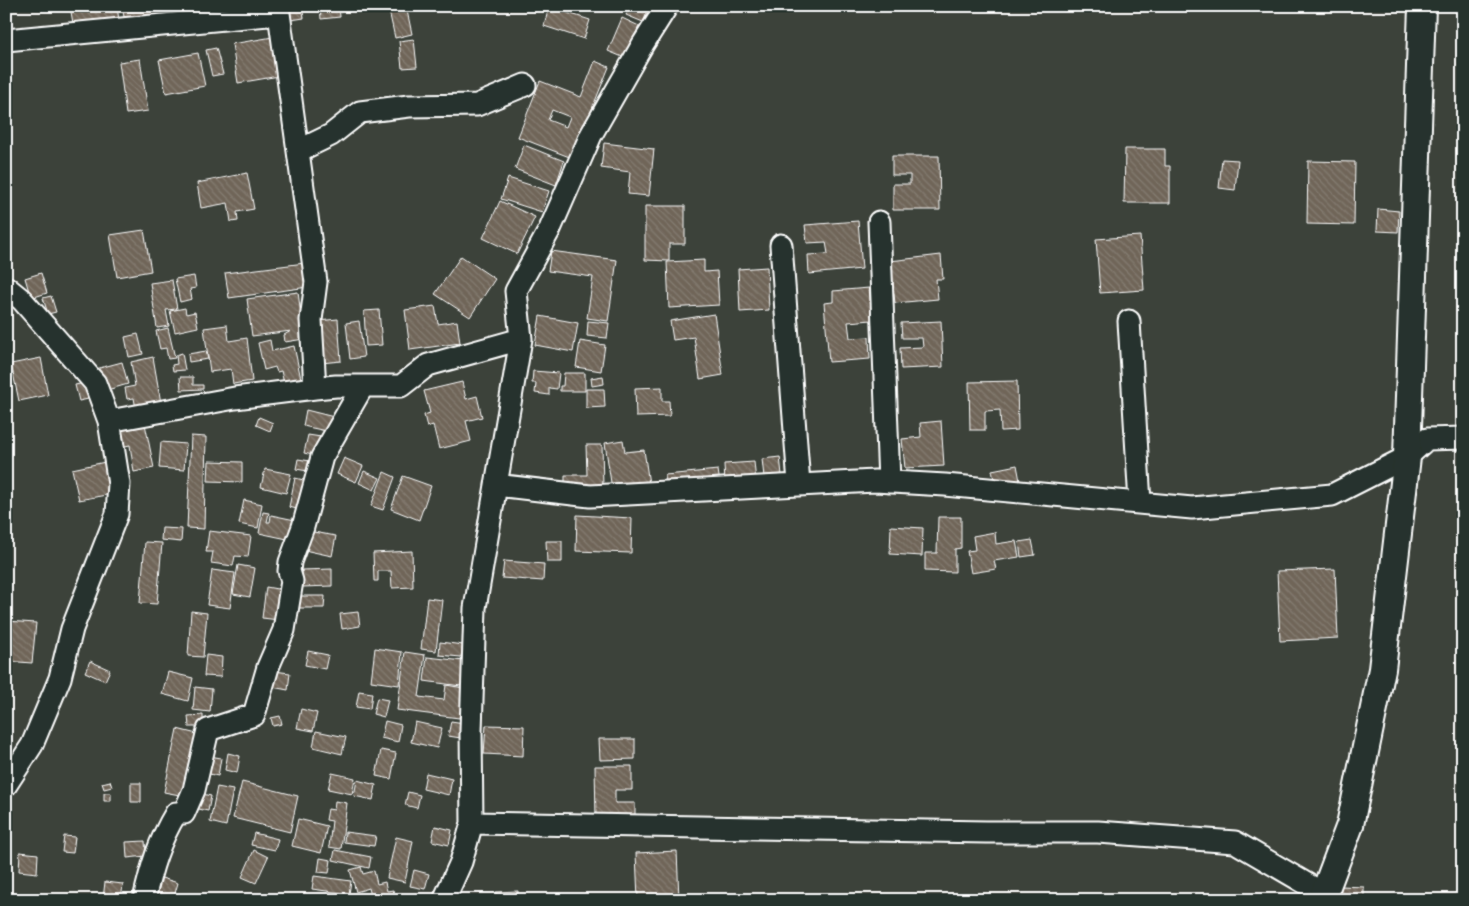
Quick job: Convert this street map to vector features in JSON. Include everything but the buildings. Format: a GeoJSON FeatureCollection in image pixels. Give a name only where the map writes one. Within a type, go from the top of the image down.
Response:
{"type":"FeatureCollection","features":[{"type":"Feature","properties":{"kind":"street"},"geometry":{"type":"LineString","coordinates":[[444,900],[461,862],[472,822],[471,731],[475,608],[522,339],[516,291],[550,229],[591,135],[667,6]]}},
{"type":"Feature","properties":{"kind":"street"},"geometry":{"type":"LineString","coordinates":[[472,822],[977,832],[1098,832],[1234,842],[1324,897],[1350,825],[1379,687],[1407,457],[1422,6]]}},
{"type":"Feature","properties":{"kind":"street"},"geometry":{"type":"LineString","coordinates":[[6,40],[278,10],[316,282],[311,320],[315,388]]}},
{"type":"Feature","properties":{"kind":"street"},"geometry":{"type":"LineString","coordinates":[[298,151],[331,135],[360,112],[409,106],[477,105],[525,85]]}},
{"type":"Feature","properties":{"kind":"street"},"geometry":{"type":"LineString","coordinates":[[880,222],[889,482]]}},
{"type":"Feature","properties":{"kind":"street"},"geometry":{"type":"LineString","coordinates":[[781,245],[800,484]]}},
{"type":"Feature","properties":{"kind":"street"},"geometry":{"type":"LineString","coordinates":[[6,287],[22,300],[95,383],[109,421],[119,484],[117,514],[72,629],[60,678],[32,745],[6,785]]}},
{"type":"Feature","properties":{"kind":"street"},"geometry":{"type":"LineString","coordinates":[[1129,321],[1140,503]]}},
{"type":"Feature","properties":{"kind":"street"},"geometry":{"type":"LineString","coordinates":[[109,421],[235,398],[315,388],[336,386],[401,386],[428,365],[522,339]]}},
{"type":"Feature","properties":{"kind":"street"},"geometry":{"type":"LineString","coordinates":[[144,900],[149,875],[163,835],[176,813],[184,813],[194,790],[208,730],[254,715],[268,667],[284,630],[292,580],[289,571],[290,562],[303,527],[322,457],[363,386]]}},
{"type":"Feature","properties":{"kind":"street"},"geometry":{"type":"LineString","coordinates":[[496,485],[590,496],[875,481],[1192,508],[1332,495],[1407,457],[1426,439],[1463,438]]}}]}
